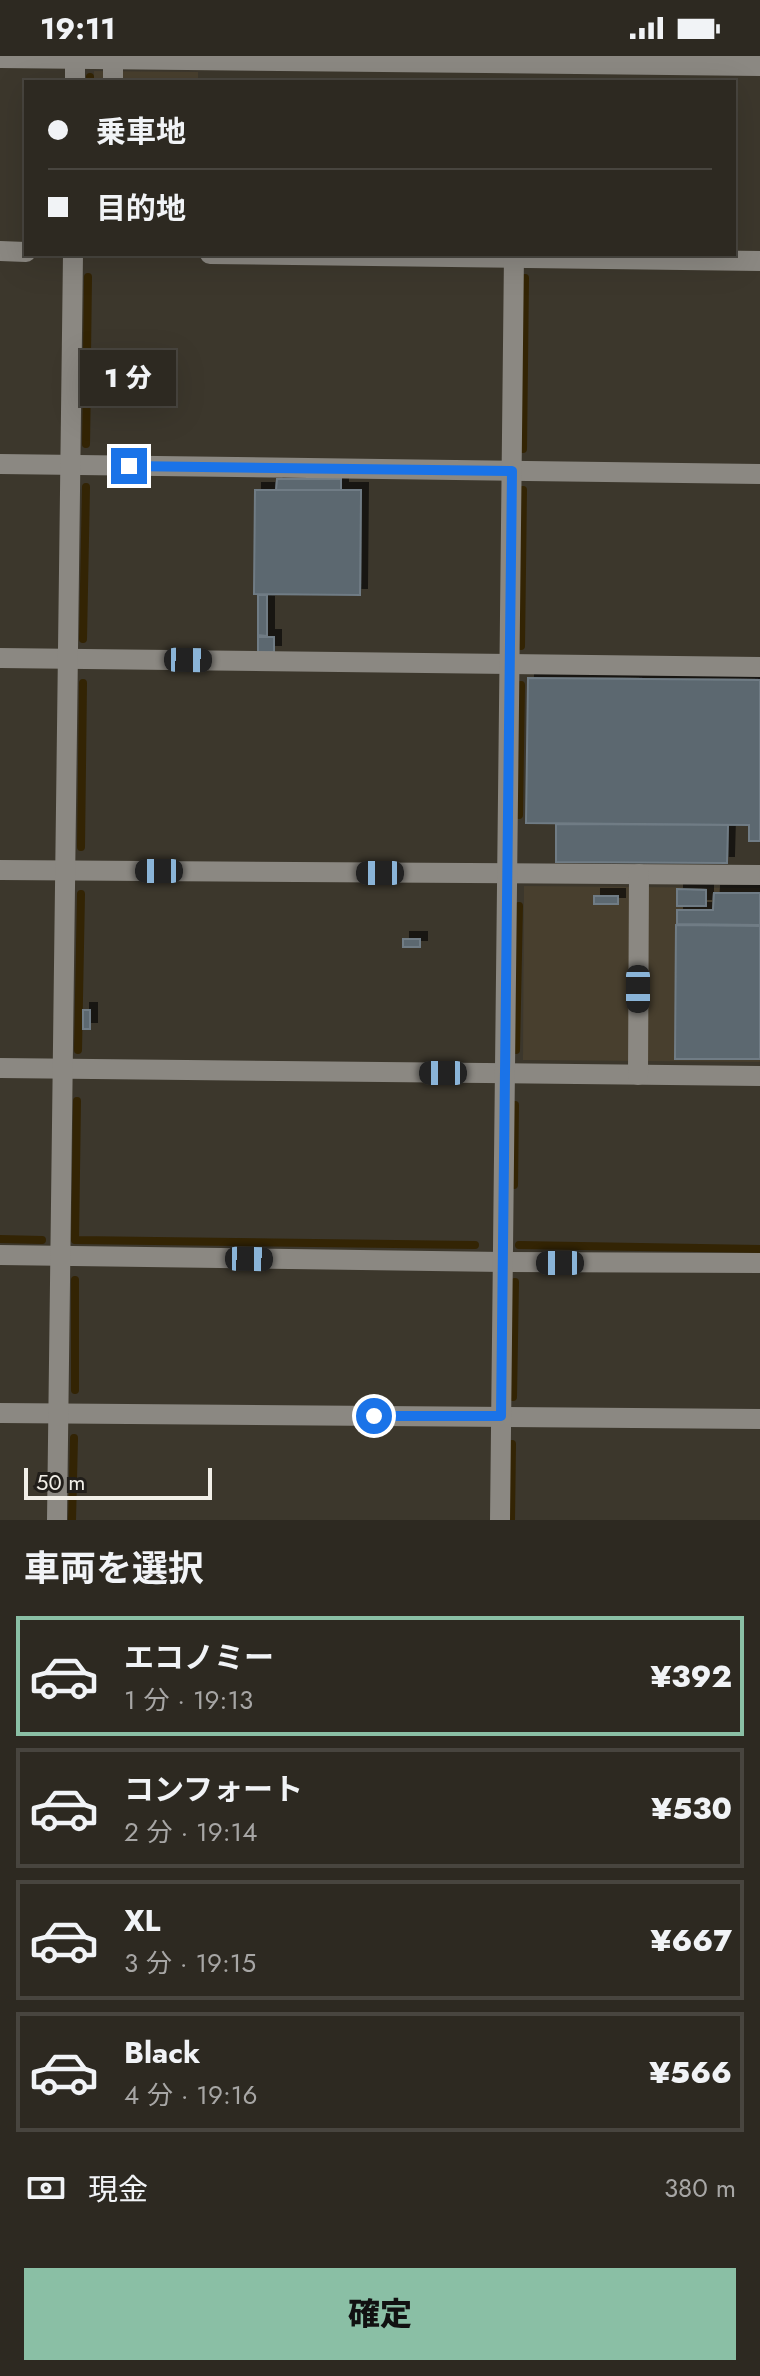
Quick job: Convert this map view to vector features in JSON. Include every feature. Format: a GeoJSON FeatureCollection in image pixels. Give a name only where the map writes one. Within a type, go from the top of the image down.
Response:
{"type":"FeatureCollection","features":[{"type":"Feature","properties":{"kind":"street"},"geometry":{"type":"LineString","coordinates":[[75,57],[75,80]]}},
{"type":"Feature","properties":{"kind":"street"},"geometry":{"type":"LineString","coordinates":[[0,58],[517,67],[760,66]]}},
{"type":"Feature","properties":{"kind":"street"},"geometry":{"type":"LineString","coordinates":[[113,59],[113,80]]}},
{"type":"Feature","properties":{"kind":"street"},"geometry":{"type":"LineString","coordinates":[[0,251],[24,252]]}},
{"type":"Feature","properties":{"kind":"street"},"geometry":{"type":"LineString","coordinates":[[57,1520],[73,256]]}},
{"type":"Feature","properties":{"kind":"street"},"geometry":{"type":"LineString","coordinates":[[500,1520],[514,256],[760,261]]}},
{"type":"Feature","properties":{"kind":"street"},"geometry":{"type":"LineString","coordinates":[[0,464],[760,474]]}},
{"type":"Feature","properties":{"kind":"street"},"geometry":{"type":"LineString","coordinates":[[0,658],[760,667]]}},
{"type":"Feature","properties":{"kind":"street"},"geometry":{"type":"LineString","coordinates":[[0,870],[760,875]]}},
{"type":"Feature","properties":{"kind":"street"},"geometry":{"type":"LineString","coordinates":[[638,1075],[639,874]]}},
{"type":"Feature","properties":{"kind":"street"},"geometry":{"type":"LineString","coordinates":[[0,1068],[760,1076]]}},
{"type":"Feature","properties":{"kind":"street"},"geometry":{"type":"LineString","coordinates":[[0,1255],[760,1263]]}},
{"type":"Feature","properties":{"kind":"street"},"geometry":{"type":"LineString","coordinates":[[0,1413],[760,1419]]}},
{"type":"Feature","properties":{"kind":"shaded area"},"geometry":{"type":"Polygon","coordinates":[[[94,71],[198,72],[198,80],[94,80],[94,71]]]}},
{"type":"Feature","properties":{"kind":"shaded area"},"geometry":{"type":"Polygon","coordinates":[[[524,886],[760,888],[760,1062],[523,1060],[524,886]]]}},
{"type":"Feature","properties":{"kind":"building"},"geometry":{"type":"Polygon","coordinates":[[[277,479],[341,479],[341,490],[276,490],[277,479]]]}},
{"type":"Feature","properties":{"kind":"building"},"geometry":{"type":"Polygon","coordinates":[[[255,490],[361,490],[360,595],[254,594],[255,490]]]}},
{"type":"Feature","properties":{"kind":"building"},"geometry":{"type":"Polygon","coordinates":[[[258,595],[267,595],[267,636],[258,635],[258,595]]]}},
{"type":"Feature","properties":{"kind":"building"},"geometry":{"type":"Polygon","coordinates":[[[258,637],[274,637],[274,652],[258,652],[258,637]]]}},
{"type":"Feature","properties":{"kind":"building"},"geometry":{"type":"Polygon","coordinates":[[[528,678],[760,680],[760,841],[749,841],[749,825],[526,823],[528,678]]]}},
{"type":"Feature","properties":{"kind":"building"},"geometry":{"type":"Polygon","coordinates":[[[556,824],[728,825],[727,863],[556,862],[556,824]]]}},
{"type":"Feature","properties":{"kind":"building"},"geometry":{"type":"Polygon","coordinates":[[[677,889],[706,890],[706,906],[677,906],[677,889]]]}},
{"type":"Feature","properties":{"kind":"building"},"geometry":{"type":"Polygon","coordinates":[[[714,893],[760,893],[760,925],[677,924],[677,910],[713,910],[714,893]]]}},
{"type":"Feature","properties":{"kind":"building"},"geometry":{"type":"Polygon","coordinates":[[[594,896],[618,896],[618,904],[594,904],[594,896]]]}},
{"type":"Feature","properties":{"kind":"building"},"geometry":{"type":"Polygon","coordinates":[[[676,925],[760,926],[760,1059],[675,1059],[676,925]]]}},
{"type":"Feature","properties":{"kind":"building"},"geometry":{"type":"Polygon","coordinates":[[[403,939],[420,939],[420,947],[403,947],[403,939]]]}},
{"type":"Feature","properties":{"kind":"building"},"geometry":{"type":"Polygon","coordinates":[[[83,1010],[90,1010],[90,1029],[83,1029],[83,1010]]]}},
{"type":"Feature","properties":{"kind":"waterway"},"geometry":{"type":"LineString","coordinates":[[87,354],[88,277]]}},
{"type":"Feature","properties":{"kind":"waterway"},"geometry":{"type":"LineString","coordinates":[[523,449],[525,278]]}},
{"type":"Feature","properties":{"kind":"waterway"},"geometry":{"type":"LineString","coordinates":[[86,444],[87,378]]}},
{"type":"Feature","properties":{"kind":"waterway"},"geometry":{"type":"LineString","coordinates":[[83,639],[86,487]]}},
{"type":"Feature","properties":{"kind":"waterway"},"geometry":{"type":"LineString","coordinates":[[521,646],[523,490]]}},
{"type":"Feature","properties":{"kind":"waterway"},"geometry":{"type":"LineString","coordinates":[[81,847],[83,683]]}},
{"type":"Feature","properties":{"kind":"waterway"},"geometry":{"type":"LineString","coordinates":[[519,815],[521,685]]}},
{"type":"Feature","properties":{"kind":"waterway"},"geometry":{"type":"LineString","coordinates":[[78,1050],[81,894]]}},
{"type":"Feature","properties":{"kind":"waterway"},"geometry":{"type":"LineString","coordinates":[[516,1050],[519,906]]}},
{"type":"Feature","properties":{"kind":"waterway"},"geometry":{"type":"LineString","coordinates":[[77,1101],[75,1240],[475,1245]]}},
{"type":"Feature","properties":{"kind":"waterway"},"geometry":{"type":"LineString","coordinates":[[514,1185],[515,1105]]}},
{"type":"Feature","properties":{"kind":"waterway"},"geometry":{"type":"LineString","coordinates":[[0,1239],[42,1240]]}},
{"type":"Feature","properties":{"kind":"waterway"},"geometry":{"type":"LineString","coordinates":[[519,1245],[760,1249]]}},
{"type":"Feature","properties":{"kind":"waterway"},"geometry":{"type":"LineString","coordinates":[[75,1280],[75,1390]]}},
{"type":"Feature","properties":{"kind":"waterway"},"geometry":{"type":"LineString","coordinates":[[513,1397],[515,1282]]}},
{"type":"Feature","properties":{"kind":"waterway"},"geometry":{"type":"LineString","coordinates":[[72,1520],[74,1438]]}},
{"type":"Feature","properties":{"kind":"waterway"},"geometry":{"type":"LineString","coordinates":[[511,1520],[512,1444]]}},
{"type":"Feature","properties":{"kind":"route"},"geometry":{"type":"LineString","coordinates":[[129,466],[512,471],[501,1416],[374,1416]]}}]}
